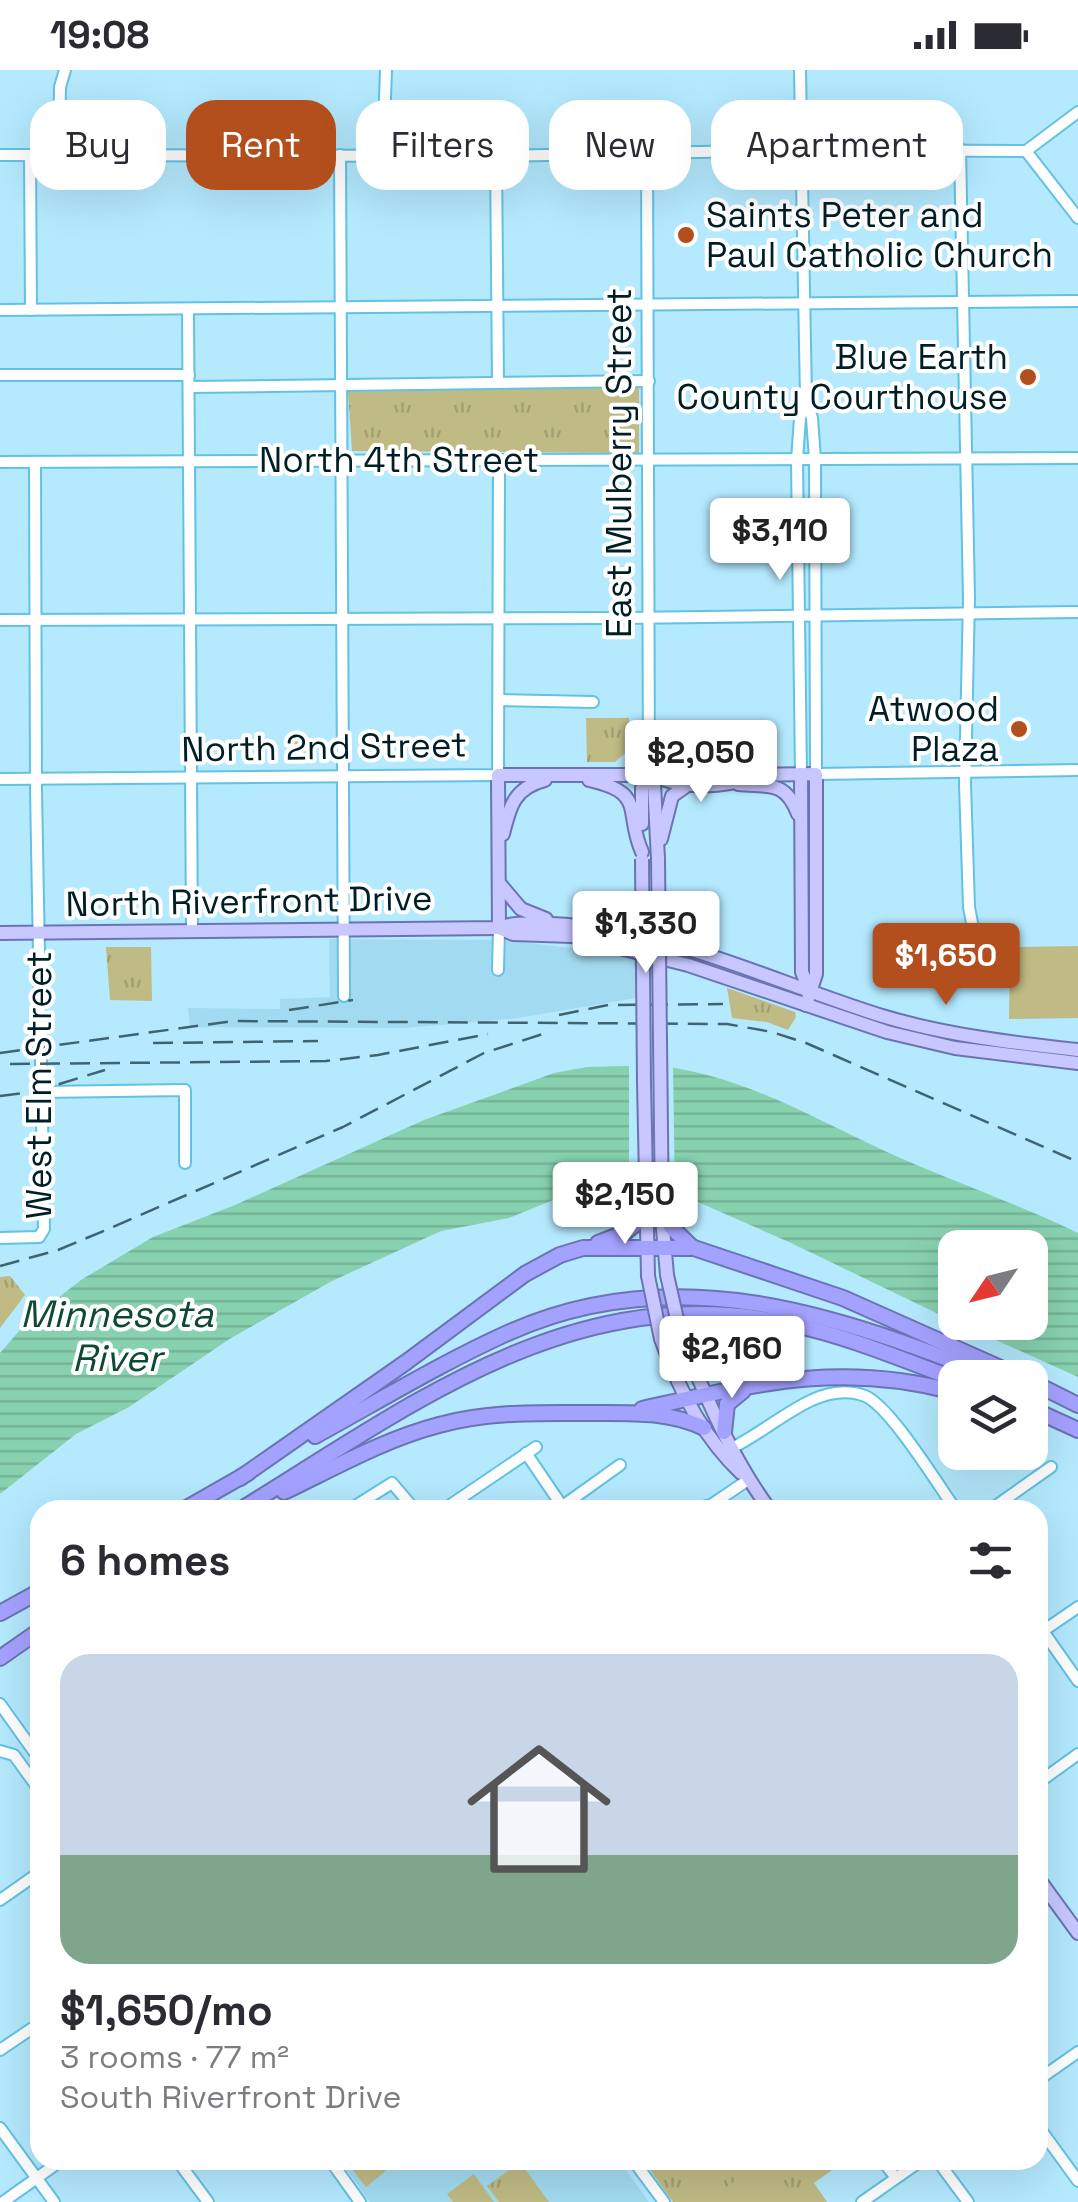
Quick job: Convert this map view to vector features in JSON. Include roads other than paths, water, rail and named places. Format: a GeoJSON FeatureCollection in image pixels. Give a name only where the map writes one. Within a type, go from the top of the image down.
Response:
{"type":"FeatureCollection","features":[{"type":"Feature","properties":{"kind":"highway"},"geometry":{"type":"LineString","coordinates":[[240,1478],[406,1363],[524,1274],[560,1255],[624,1234],[643,1217],[645,1174]]}},
{"type":"Feature","properties":{"kind":"highway"},"geometry":{"type":"LineString","coordinates":[[662,1178],[665,1218],[676,1234],[694,1248]]}},
{"type":"Feature","properties":{"kind":"highway"},"geometry":{"type":"LineString","coordinates":[[583,1248],[694,1248],[843,1298],[982,1360]]}},
{"type":"Feature","properties":{"kind":"highway"},"geometry":{"type":"LineString","coordinates":[[201,1500],[513,1330],[618,1302],[708,1296],[774,1304],[949,1360]]}},
{"type":"Feature","properties":{"kind":"highway"},"geometry":{"type":"LineString","coordinates":[[257,1500],[464,1376],[532,1344],[604,1324],[696,1315],[787,1323],[856,1342],[938,1373]]}},
{"type":"Feature","properties":{"kind":"highway"},"geometry":{"type":"LineString","coordinates":[[622,1413],[685,1397],[790,1379],[858,1375],[938,1388]]}},
{"type":"Feature","properties":{"kind":"highway"},"geometry":{"type":"LineString","coordinates":[[724,1432],[727,1404],[732,1396],[750,1387]]}},
{"type":"Feature","properties":{"kind":"highway"},"geometry":{"type":"LineString","coordinates":[[1048,1391],[1078,1408]]}},
{"type":"Feature","properties":{"kind":"highway"},"geometry":{"type":"LineString","coordinates":[[1048,1397],[1078,1408]]}},
{"type":"Feature","properties":{"kind":"highway"},"geometry":{"type":"LineString","coordinates":[[269,1500],[382,1445],[440,1424],[503,1414],[622,1413],[674,1416],[704,1428]]}},
{"type":"Feature","properties":{"kind":"highway"},"geometry":{"type":"LineString","coordinates":[[1048,1418],[1072,1427]]}},
{"type":"Feature","properties":{"kind":"highway"},"geometry":{"type":"LineString","coordinates":[[0,1613],[30,1596]]}},
{"type":"Feature","properties":{"kind":"highway"},"geometry":{"type":"LineString","coordinates":[[2,1657],[30,1637]]}},
{"type":"Feature","properties":{"kind":"main road","name":"North 2nd Street"},"geometry":{"type":"LineString","coordinates":[[498,775],[649,774],[671,768],[754,775],[816,774]]}},
{"type":"Feature","properties":{"kind":"main road","name":"North 2nd Street"},"geometry":{"type":"LineString","coordinates":[[649,774],[666,782],[689,784],[735,784],[754,775]]}},
{"type":"Feature","properties":{"kind":"main road"},"geometry":{"type":"LineString","coordinates":[[649,774],[654,784],[658,852],[662,1178]]}},
{"type":"Feature","properties":{"kind":"main road"},"geometry":{"type":"LineString","coordinates":[[645,1174],[642,788],[649,774]]}},
{"type":"Feature","properties":{"kind":"main road"},"geometry":{"type":"LineString","coordinates":[[800,774],[802,972],[808,997]]}},
{"type":"Feature","properties":{"kind":"main road"},"geometry":{"type":"LineString","coordinates":[[808,997],[816,974],[816,774]]}},
{"type":"Feature","properties":{"kind":"main road"},"geometry":{"type":"LineString","coordinates":[[498,775],[499,928]]}},
{"type":"Feature","properties":{"kind":"main road"},"geometry":{"type":"LineString","coordinates":[[499,851],[510,806],[518,792],[530,784],[564,775],[612,785],[620,791],[632,805],[642,855]]}},
{"type":"Feature","properties":{"kind":"main road"},"geometry":{"type":"LineString","coordinates":[[658,852],[672,796],[689,784]]}},
{"type":"Feature","properties":{"kind":"main road"},"geometry":{"type":"LineString","coordinates":[[735,784],[774,786],[785,791],[801,822]]}},
{"type":"Feature","properties":{"kind":"main road"},"geometry":{"type":"LineString","coordinates":[[499,883],[530,916],[679,944],[888,1032],[955,1048],[1078,1063]]}},
{"type":"Feature","properties":{"kind":"main road"},"geometry":{"type":"LineString","coordinates":[[499,928],[512,923],[578,925]]}},
{"type":"Feature","properties":{"kind":"main road"},"geometry":{"type":"LineString","coordinates":[[499,928],[513,934],[572,936],[974,1036],[1078,1050]]}},
{"type":"Feature","properties":{"kind":"main road","name":"North Riverfront Drive"},"geometry":{"type":"LineString","coordinates":[[0,933],[499,928]]}},
{"type":"Feature","properties":{"kind":"main road"},"geometry":{"type":"LineString","coordinates":[[643,1217],[648,1276],[661,1339],[685,1397],[704,1428],[748,1480]]}},
{"type":"Feature","properties":{"kind":"main road"},"geometry":{"type":"LineString","coordinates":[[665,1218],[668,1275],[682,1337],[704,1394],[748,1480],[763,1500]]}},
{"type":"Feature","properties":{"kind":"main road"},"geometry":{"type":"LineString","coordinates":[[1048,1892],[1078,1933]]}},
{"type":"Feature","properties":{"kind":"street"},"geometry":{"type":"LineString","coordinates":[[60,100],[65,70]]}},
{"type":"Feature","properties":{"kind":"street"},"geometry":{"type":"LineString","coordinates":[[385,100],[386,70]]}},
{"type":"Feature","properties":{"kind":"street"},"geometry":{"type":"LineString","coordinates":[[800,70],[802,100]]}},
{"type":"Feature","properties":{"kind":"street"},"geometry":{"type":"LineString","coordinates":[[963,149],[1026,151],[1078,112]]}},
{"type":"Feature","properties":{"kind":"street"},"geometry":{"type":"LineString","coordinates":[[1026,151],[1078,218]]}},
{"type":"Feature","properties":{"kind":"street"},"geometry":{"type":"LineString","coordinates":[[0,155],[30,155]]}},
{"type":"Feature","properties":{"kind":"street"},"geometry":{"type":"LineString","coordinates":[[166,155],[356,155]]}},
{"type":"Feature","properties":{"kind":"street"},"geometry":{"type":"LineString","coordinates":[[340,155],[344,996]]}},
{"type":"Feature","properties":{"kind":"street"},"geometry":{"type":"LineString","coordinates":[[30,190],[32,310]]}},
{"type":"Feature","properties":{"kind":"street"},"geometry":{"type":"LineString","coordinates":[[496,190],[498,383]]}},
{"type":"Feature","properties":{"kind":"street","name":"East Mulberry Street"},"geometry":{"type":"LineString","coordinates":[[648,190],[649,774]]}},
{"type":"Feature","properties":{"kind":"street"},"geometry":{"type":"LineString","coordinates":[[804,190],[806,399],[812,418],[815,460],[816,774],[1078,770]]}},
{"type":"Feature","properties":{"kind":"street"},"geometry":{"type":"LineString","coordinates":[[961,190],[968,611],[966,771],[969,907],[974,934]]}},
{"type":"Feature","properties":{"kind":"street"},"geometry":{"type":"LineString","coordinates":[[0,310],[1078,301]]}},
{"type":"Feature","properties":{"kind":"street"},"geometry":{"type":"LineString","coordinates":[[188,310],[192,932]]}},
{"type":"Feature","properties":{"kind":"street"},"geometry":{"type":"LineString","coordinates":[[0,375],[341,384],[649,380]]}},
{"type":"Feature","properties":{"kind":"street"},"geometry":{"type":"LineString","coordinates":[[800,774],[798,460],[800,418],[806,399]]}},
{"type":"Feature","properties":{"kind":"street","name":"North 4th Street"},"geometry":{"type":"LineString","coordinates":[[0,461],[1078,458]]}},
{"type":"Feature","properties":{"kind":"street"},"geometry":{"type":"LineString","coordinates":[[498,775],[499,461]]}},
{"type":"Feature","properties":{"kind":"street","name":"West Elm Street"},"geometry":{"type":"LineString","coordinates":[[0,1238],[39,1237],[44,1228],[36,780],[36,462]]}},
{"type":"Feature","properties":{"kind":"street"},"geometry":{"type":"LineString","coordinates":[[0,620],[1078,612]]}},
{"type":"Feature","properties":{"kind":"street"},"geometry":{"type":"LineString","coordinates":[[499,700],[593,702]]}},
{"type":"Feature","properties":{"kind":"street","name":"North 2nd Street"},"geometry":{"type":"LineString","coordinates":[[0,778],[498,775]]}},
{"type":"Feature","properties":{"kind":"street"},"geometry":{"type":"LineString","coordinates":[[498,970],[499,928]]}},
{"type":"Feature","properties":{"kind":"street"},"geometry":{"type":"LineString","coordinates":[[42,1092],[185,1090],[185,1163]]}},
{"type":"Feature","properties":{"kind":"street"},"geometry":{"type":"LineString","coordinates":[[732,1448],[808,1402],[852,1392],[868,1397],[886,1414],[949,1500]]}},
{"type":"Feature","properties":{"kind":"street"},"geometry":{"type":"LineString","coordinates":[[458,1500],[531,1450],[556,1500]]}},
{"type":"Feature","properties":{"kind":"street"},"geometry":{"type":"LineString","coordinates":[[573,1500],[620,1464]]}},
{"type":"Feature","properties":{"kind":"street"},"geometry":{"type":"LineString","coordinates":[[1004,1500],[1050,1467]]}},
{"type":"Feature","properties":{"kind":"street"},"geometry":{"type":"LineString","coordinates":[[718,1500],[748,1480]]}},
{"type":"Feature","properties":{"kind":"street"},"geometry":{"type":"LineString","coordinates":[[365,1500],[392,1483],[407,1500]]}},
{"type":"Feature","properties":{"kind":"street"},"geometry":{"type":"LineString","coordinates":[[1048,1624],[1078,1607]]}},
{"type":"Feature","properties":{"kind":"street"},"geometry":{"type":"LineString","coordinates":[[1048,1639],[1078,1681]]}},
{"type":"Feature","properties":{"kind":"street"},"geometry":{"type":"LineString","coordinates":[[0,1704],[30,1746]]}},
{"type":"Feature","properties":{"kind":"street"},"geometry":{"type":"LineString","coordinates":[[0,1751],[14,1756],[30,1778]]}},
{"type":"Feature","properties":{"kind":"street"},"geometry":{"type":"LineString","coordinates":[[1048,1776],[1078,1754]]}},
{"type":"Feature","properties":{"kind":"street"},"geometry":{"type":"LineString","coordinates":[[0,1900],[30,1879]]}},
{"type":"Feature","properties":{"kind":"street"},"geometry":{"type":"LineString","coordinates":[[0,2050],[30,2030]]}},
{"type":"Feature","properties":{"kind":"street"},"geometry":{"type":"LineString","coordinates":[[1048,2073],[1078,2052]]}},
{"type":"Feature","properties":{"kind":"street"},"geometry":{"type":"LineString","coordinates":[[0,2128],[30,2170]]}},
{"type":"Feature","properties":{"kind":"street"},"geometry":{"type":"LineString","coordinates":[[1048,2140],[1078,2180]]}},
{"type":"Feature","properties":{"kind":"street"},"geometry":{"type":"LineString","coordinates":[[30,2170],[54,2202]]}},
{"type":"Feature","properties":{"kind":"street"},"geometry":{"type":"LineString","coordinates":[[4,2202],[48,2170]]}},
{"type":"Feature","properties":{"kind":"street"},"geometry":{"type":"LineString","coordinates":[[184,2170],[208,2202]]}},
{"type":"Feature","properties":{"kind":"street"},"geometry":{"type":"LineString","coordinates":[[337,2170],[360,2202]]}},
{"type":"Feature","properties":{"kind":"street"},"geometry":{"type":"LineString","coordinates":[[640,2170],[664,2202]]}},
{"type":"Feature","properties":{"kind":"street"},"geometry":{"type":"LineString","coordinates":[[890,2170],[896,2178]]}},
{"type":"Feature","properties":{"kind":"street"},"geometry":{"type":"LineString","coordinates":[[862,2202],[908,2170]]}},
{"type":"Feature","properties":{"kind":"street"},"geometry":{"type":"LineString","coordinates":[[944,2170],[968,2202]]}},
{"type":"Feature","properties":{"kind":"water","name":"Minnesota River"},"geometry":{"type":"Polygon","coordinates":[[[649,1066],[712,1076],[790,1106],[1078,1233],[1078,1377],[1048,1363],[1048,1360],[996,1340],[1048,1340],[1048,1230],[938,1230],[938,1314],[675,1192],[645,1182],[588,1186],[509,1218],[441,1231],[332,1281],[231,1338],[129,1407],[76,1434],[0,1494],[0,1353],[26,1323],[81,1280],[153,1237],[235,1205],[424,1120],[554,1073],[587,1067],[649,1066]]]}},
{"type":"Feature","properties":{"kind":"railway"},"geometry":{"type":"LineString","coordinates":[[289,1010],[353,1000]]}},
{"type":"Feature","properties":{"kind":"railway"},"geometry":{"type":"LineString","coordinates":[[559,1015],[608,1005],[723,1004]]}},
{"type":"Feature","properties":{"kind":"railway"},"geometry":{"type":"LineString","coordinates":[[0,1053],[233,1021],[727,1024],[806,1043],[1078,1162]]}},
{"type":"Feature","properties":{"kind":"railway"},"geometry":{"type":"LineString","coordinates":[[0,1266],[58,1250],[106,1230],[343,1127],[484,1053],[546,1033]]}},
{"type":"Feature","properties":{"kind":"railway"},"geometry":{"type":"LineString","coordinates":[[10,1064],[326,1061],[488,1034]]}},
{"type":"Feature","properties":{"kind":"railway"},"geometry":{"type":"LineString","coordinates":[[153,1043],[318,1041]]}},
{"type":"Feature","properties":{"kind":"railway"},"geometry":{"type":"LineString","coordinates":[[0,1096],[33,1092],[105,1070]]}},
{"type":"Feature","properties":{"kind":"place","name":"Saints Peter and Paul Catholic Church"},"geometry":{"type":"Point","coordinates":[686,235]}},
{"type":"Feature","properties":{"kind":"place","name":"Blue Earth County Courthouse"},"geometry":{"type":"Point","coordinates":[1028,377]}},
{"type":"Feature","properties":{"kind":"place","name":"Atwood Plaza"},"geometry":{"type":"Point","coordinates":[1019,729]}}]}
